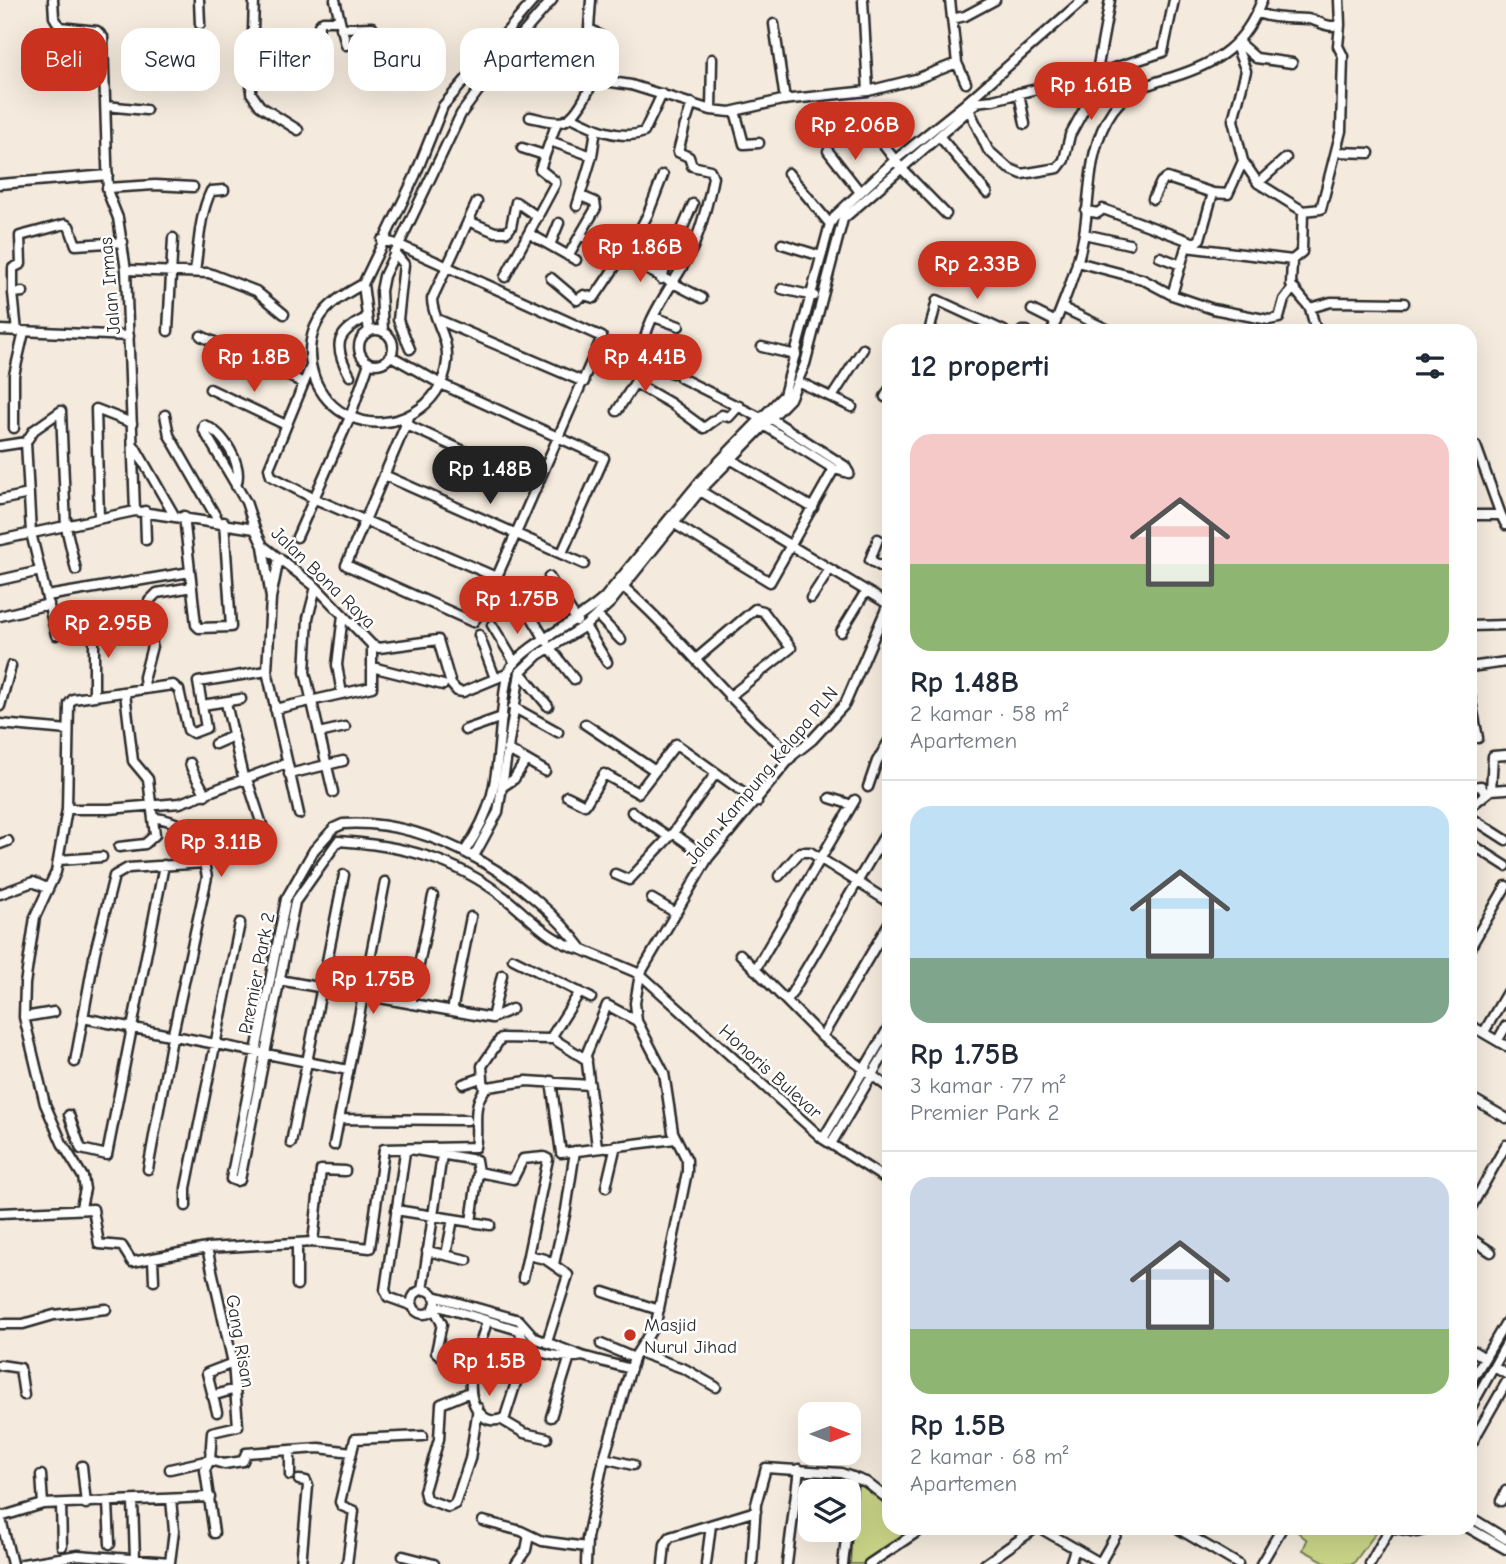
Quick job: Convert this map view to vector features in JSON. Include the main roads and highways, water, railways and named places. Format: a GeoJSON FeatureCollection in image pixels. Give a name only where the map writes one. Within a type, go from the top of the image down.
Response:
{"type":"FeatureCollection","features":[{"type":"Feature","properties":{"kind":"place","name":"Masjid Nurul Jihad"},"geometry":{"type":"Point","coordinates":[630,1335]}}]}
